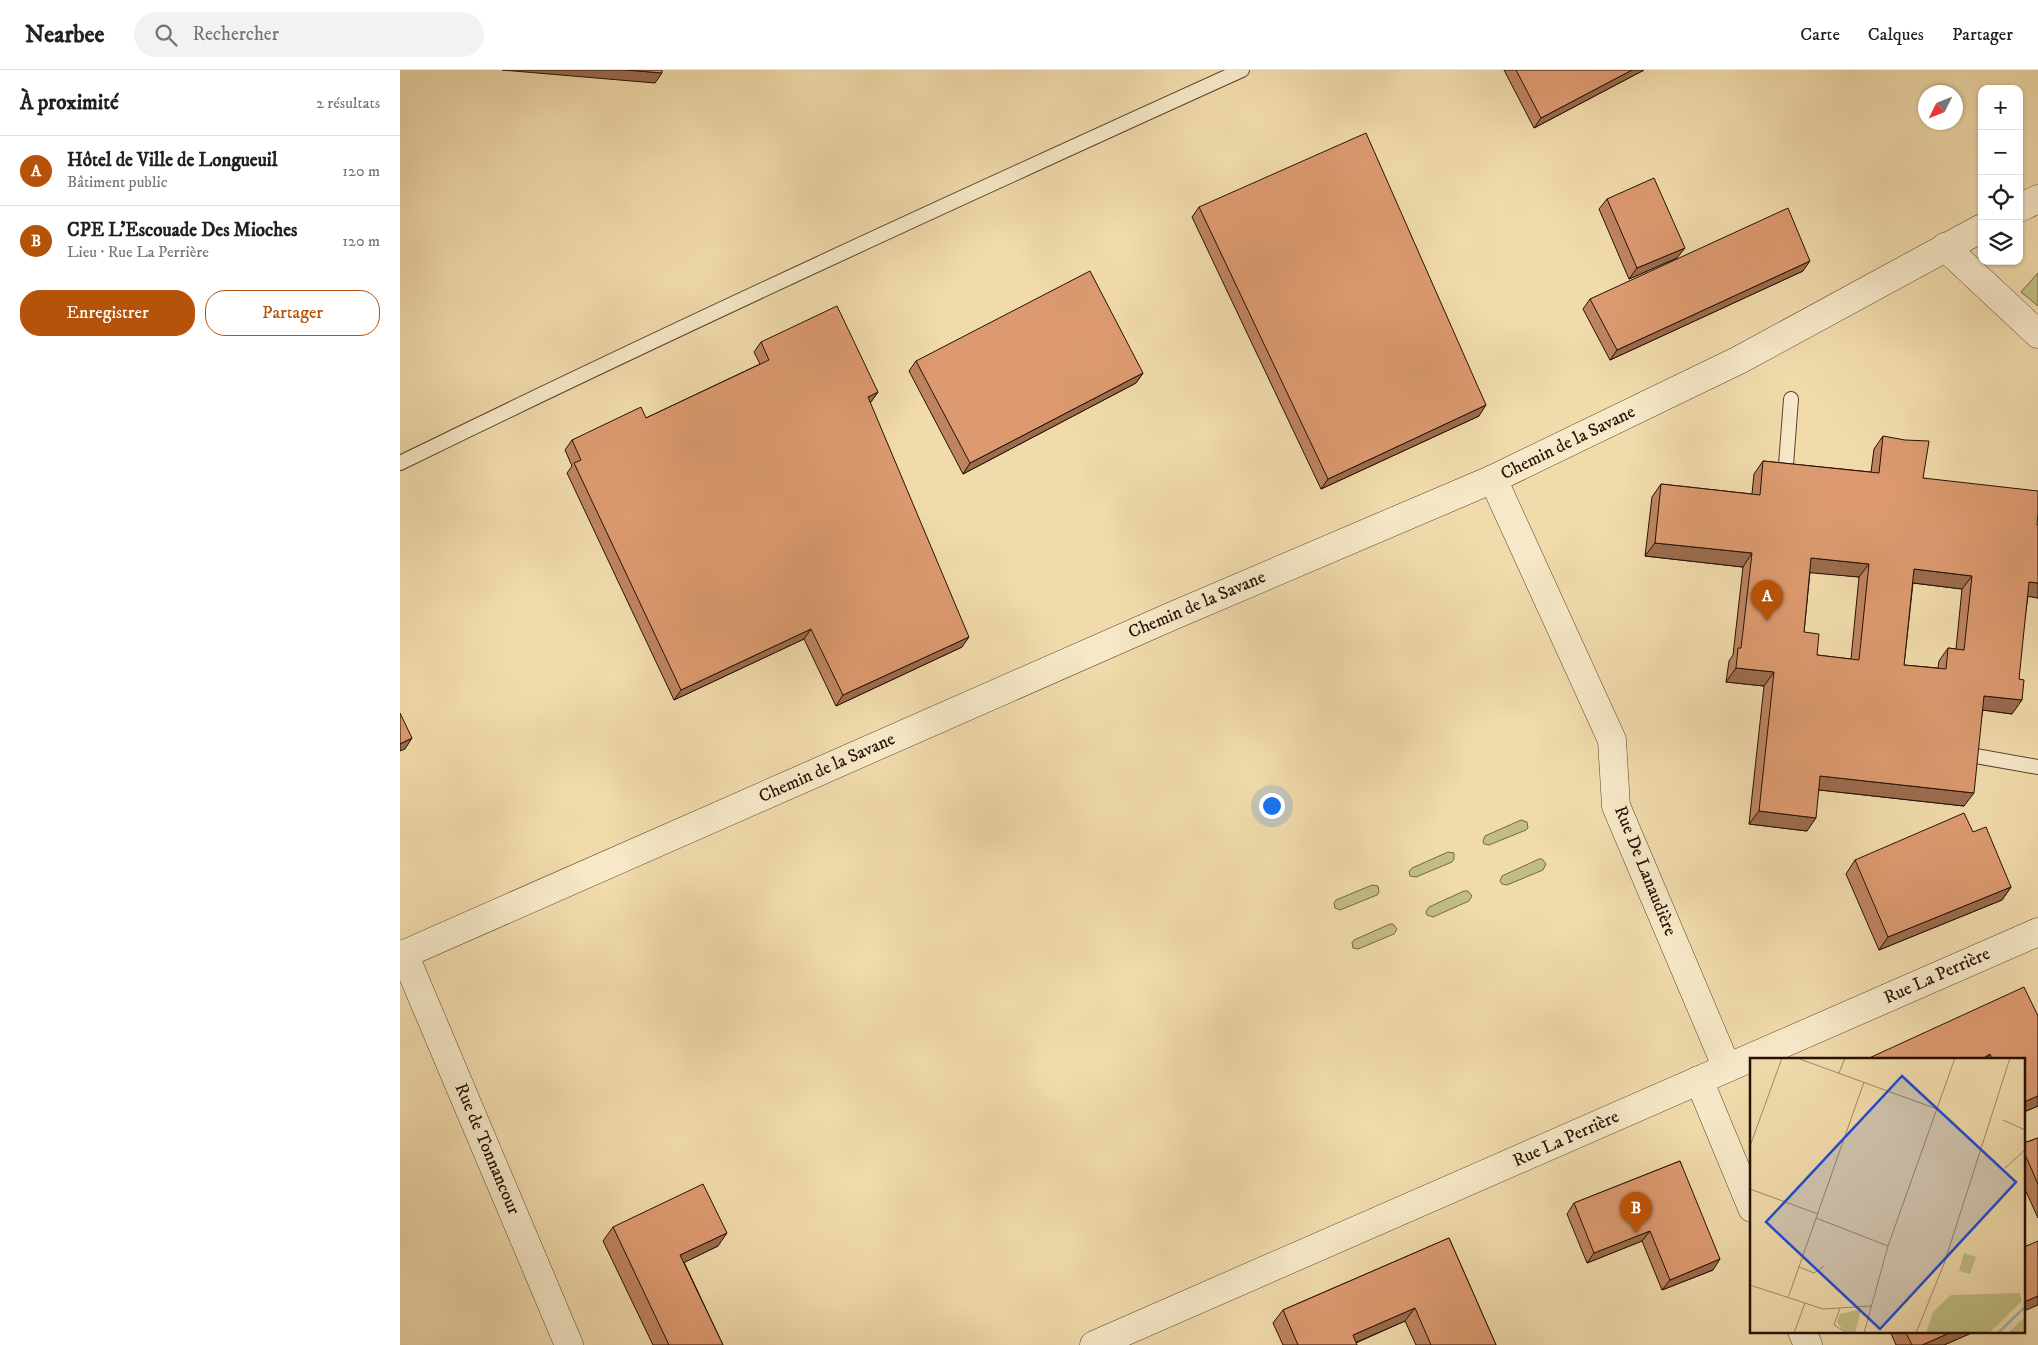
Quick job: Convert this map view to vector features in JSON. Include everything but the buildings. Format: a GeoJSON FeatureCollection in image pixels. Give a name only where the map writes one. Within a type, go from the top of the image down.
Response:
{"type":"FeatureCollection","features":[{"type":"Feature","properties":{"kind":"street"},"geometry":{"type":"LineString","coordinates":[[2023,206],[2038,199]]}},
{"type":"Feature","properties":{"kind":"street","name":"Chemin de la Savane"},"geometry":{"type":"LineString","coordinates":[[402,955],[1179,613],[1493,479],[1739,360],[1978,230]]}},
{"type":"Feature","properties":{"kind":"street"},"geometry":{"type":"LineString","coordinates":[[1945,247],[2038,334]]}},
{"type":"Feature","properties":{"kind":"street","name":"Rue De Lanaudière"},"geometry":{"type":"LineString","coordinates":[[1493,479],[1612,740],[1616,806],[1727,1068]]}},
{"type":"Feature","properties":{"kind":"street","name":"Rue La Perrière"},"geometry":{"type":"LineString","coordinates":[[1094,1345],[2038,932]]}},
{"type":"Feature","properties":{"kind":"street","name":"Rue de Tonnancour"},"geometry":{"type":"LineString","coordinates":[[402,955],[569,1345]]}},
{"type":"Feature","properties":{"kind":"street"},"geometry":{"type":"LineString","coordinates":[[1699,1080],[1750,1203]]}},
{"type":"Feature","properties":{"kind":"street"},"geometry":{"type":"LineString","coordinates":[[1802,1332],[1808,1345]]}},
{"type":"Feature","properties":{"kind":"lane"},"geometry":{"type":"LineString","coordinates":[[400,463],[523,403],[924,215],[1242,70]]}},
{"type":"Feature","properties":{"kind":"lane"},"geometry":{"type":"LineString","coordinates":[[1786,465],[1791,399]]}},
{"type":"Feature","properties":{"kind":"lane"},"geometry":{"type":"LineString","coordinates":[[1970,755],[2038,767]]}},
{"type":"Feature","properties":{"kind":"shaded area"},"geometry":{"type":"Polygon","coordinates":[[[2038,273],[2038,306],[2021,292],[2038,273]]]}},
{"type":"Feature","properties":{"kind":"shaded area"},"geometry":{"type":"Polygon","coordinates":[[[1521,820],[1527,822],[1528,828],[1526,830],[1489,845],[1484,844],[1485,836],[1521,820]]]}},
{"type":"Feature","properties":{"kind":"shaded area"},"geometry":{"type":"Polygon","coordinates":[[[1448,852],[1454,853],[1452,862],[1416,877],[1410,876],[1409,871],[1412,868],[1448,852]]]}},
{"type":"Feature","properties":{"kind":"shaded area"},"geometry":{"type":"Polygon","coordinates":[[[1542,859],[1546,864],[1543,870],[1507,885],[1502,884],[1500,881],[1502,876],[1542,859]]]}},
{"type":"Feature","properties":{"kind":"shaded area"},"geometry":{"type":"Polygon","coordinates":[[[1372,885],[1378,886],[1379,892],[1377,895],[1340,910],[1335,908],[1334,903],[1336,900],[1372,885]]]}},
{"type":"Feature","properties":{"kind":"shaded area"},"geometry":{"type":"Polygon","coordinates":[[[1464,891],[1468,891],[1472,896],[1469,901],[1433,917],[1427,915],[1426,912],[1429,907],[1464,891]]]}},
{"type":"Feature","properties":{"kind":"shaded area"},"geometry":{"type":"Polygon","coordinates":[[[1393,924],[1397,929],[1394,934],[1358,949],[1353,948],[1352,943],[1354,940],[1393,924]]]}},
{"type":"Feature","properties":{"kind":"place","name":"Hôtel de Ville de Longueuil"},"geometry":{"type":"Point","coordinates":[1767,621]}},
{"type":"Feature","properties":{"kind":"place","name":"CPE L'Escouade Des Mioches"},"geometry":{"type":"Point","coordinates":[1636,1233]}}]}
